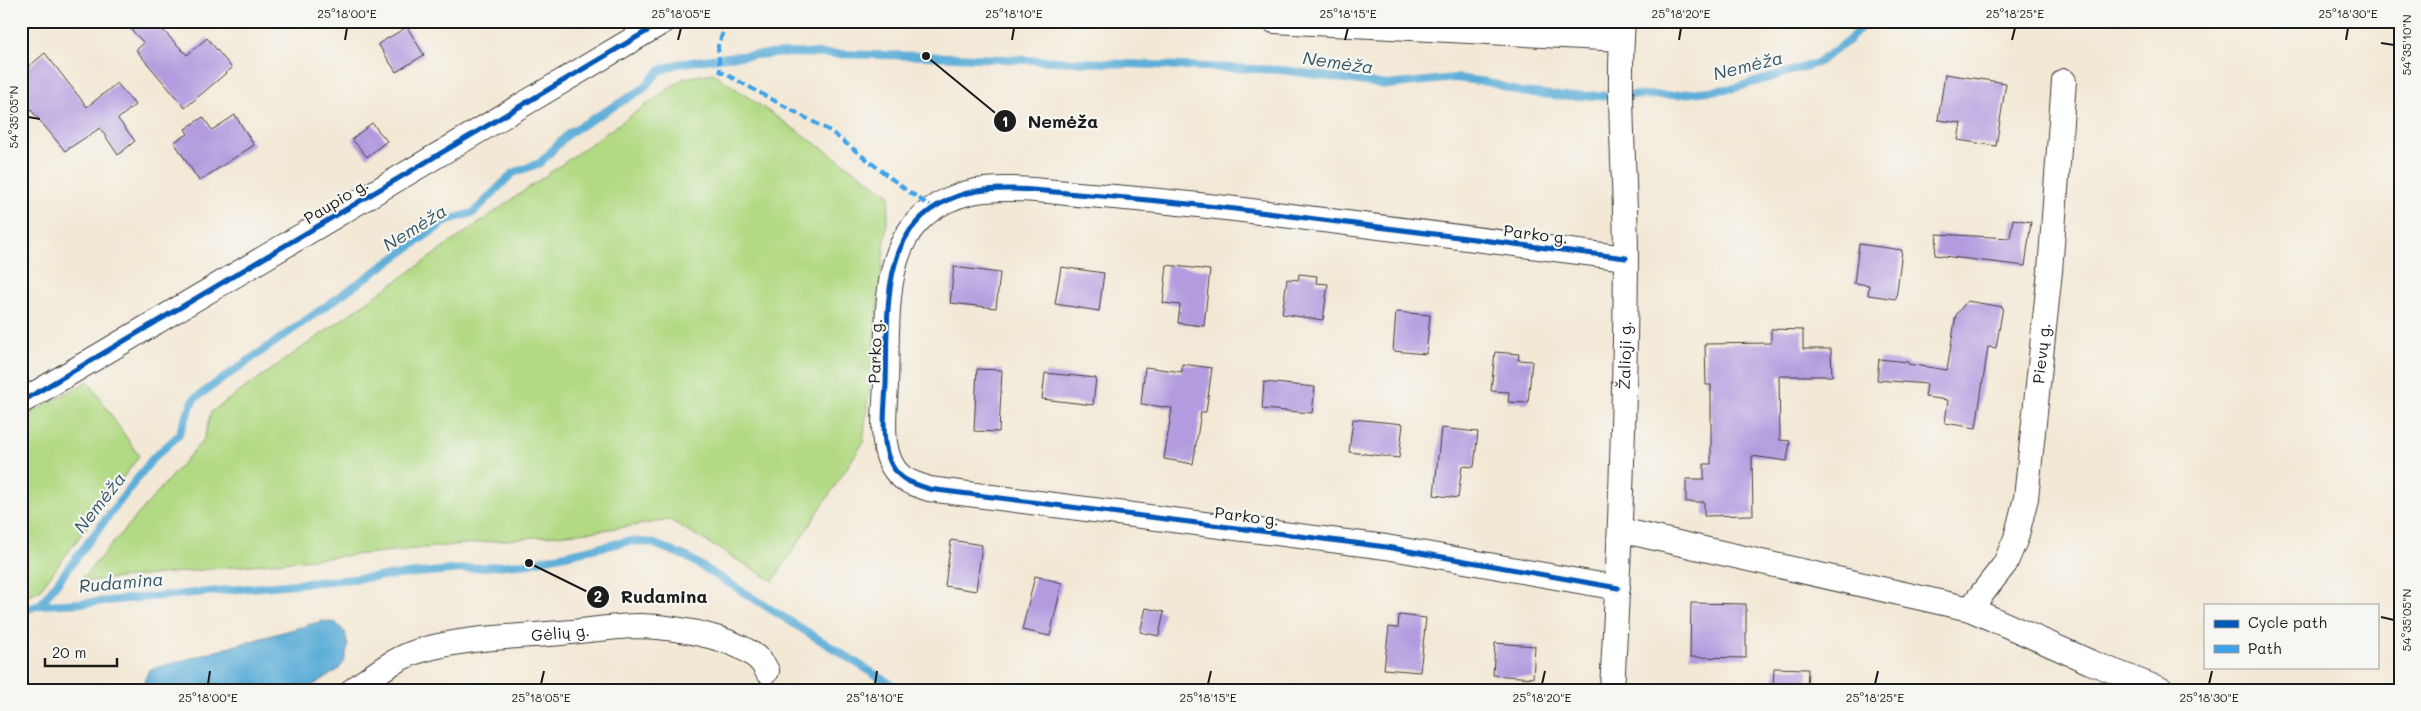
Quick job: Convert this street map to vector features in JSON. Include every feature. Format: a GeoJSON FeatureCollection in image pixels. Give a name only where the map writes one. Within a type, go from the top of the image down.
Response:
{"type":"FeatureCollection","features":[{"type":"Feature","properties":{"kind":"street","name":"Paupio g."},"geometry":{"type":"LineString","coordinates":[[21,402],[664,21]]}},
{"type":"Feature","properties":{"kind":"street"},"geometry":{"type":"LineString","coordinates":[[1274,21],[1622,30]]}},
{"type":"Feature","properties":{"kind":"street","name":"Žalioji g."},"geometry":{"type":"LineString","coordinates":[[1612,690],[1620,530],[1626,258],[1620,111],[1622,30]]}},
{"type":"Feature","properties":{"kind":"street","name":"Pievų g."},"geometry":{"type":"LineString","coordinates":[[1970,609],[2005,564],[2016,538],[2026,498],[2050,271],[2064,82]]}},
{"type":"Feature","properties":{"kind":"street","name":"Parko g."},"geometry":{"type":"LineString","coordinates":[[1618,588],[1386,546],[930,489],[905,479],[893,469],[887,454],[885,431],[889,296],[893,270],[905,239],[916,222],[933,208],[957,196],[983,190],[1016,189],[1167,201],[1626,258]]}},
{"type":"Feature","properties":{"kind":"street"},"geometry":{"type":"LineString","coordinates":[[1620,530],[1970,609],[2090,662],[2162,690]]}},
{"type":"Feature","properties":{"kind":"street","name":"Gėlių g."},"geometry":{"type":"LineString","coordinates":[[353,690],[382,668],[420,650],[471,640],[640,626],[709,634],[751,653],[763,661],[767,671]]}},
{"type":"Feature","properties":{"kind":"green space"},"geometry":{"type":"Polygon","coordinates":[[[713,73],[890,195],[863,443],[773,581],[670,520],[597,531],[79,582],[204,439],[211,412],[684,78],[713,73]]]}},
{"type":"Feature","properties":{"kind":"green space"},"geometry":{"type":"Polygon","coordinates":[[[88,381],[139,456],[40,590],[21,598],[21,419],[88,381]]]}},
{"type":"Feature","properties":{"kind":"water"},"geometry":{"type":"Polygon","coordinates":[[[322,621],[336,623],[345,632],[348,646],[344,662],[338,670],[305,690],[144,690],[145,679],[149,670],[322,621]]]}},
{"type":"Feature","properties":{"kind":"building"},"geometry":{"type":"Polygon","coordinates":[[[123,21],[154,21],[187,55],[207,38],[232,68],[185,108],[136,50],[144,43],[123,21]]]}},
{"type":"Feature","properties":{"kind":"building"},"geometry":{"type":"Polygon","coordinates":[[[407,27],[424,55],[396,72],[378,44],[407,27]]]}},
{"type":"Feature","properties":{"kind":"building"},"geometry":{"type":"Polygon","coordinates":[[[45,53],[87,107],[117,83],[135,105],[118,119],[135,141],[118,155],[100,128],[65,151],[21,98],[21,73],[45,53]]]}},
{"type":"Feature","properties":{"kind":"building"},"geometry":{"type":"Polygon","coordinates":[[[1945,74],[2006,83],[1996,146],[1958,140],[1961,123],[1938,120],[1945,74]]]}},
{"type":"Feature","properties":{"kind":"building"},"geometry":{"type":"Polygon","coordinates":[[[235,115],[254,145],[199,181],[174,142],[188,134],[185,129],[203,117],[212,130],[235,115]]]}},
{"type":"Feature","properties":{"kind":"building"},"geometry":{"type":"Polygon","coordinates":[[[372,123],[387,141],[367,157],[352,139],[372,123]]]}},
{"type":"Feature","properties":{"kind":"building"},"geometry":{"type":"Polygon","coordinates":[[[2013,219],[2031,222],[2025,266],[1935,255],[1937,234],[2010,238],[2013,219]]]}},
{"type":"Feature","properties":{"kind":"building"},"geometry":{"type":"Polygon","coordinates":[[[1859,244],[1902,250],[1896,299],[1868,295],[1869,285],[1854,283],[1859,244]]]}},
{"type":"Feature","properties":{"kind":"building"},"geometry":{"type":"Polygon","coordinates":[[[1167,265],[1210,270],[1204,326],[1178,323],[1180,305],[1163,303],[1167,265]]]}},
{"type":"Feature","properties":{"kind":"building"},"geometry":{"type":"Polygon","coordinates":[[[954,267],[1000,273],[996,308],[950,303],[954,267]]]}},
{"type":"Feature","properties":{"kind":"building"},"geometry":{"type":"Polygon","coordinates":[[[1061,267],[1104,273],[1099,311],[1055,304],[1061,267]]]}},
{"type":"Feature","properties":{"kind":"building"},"geometry":{"type":"Polygon","coordinates":[[[1299,274],[1317,276],[1316,283],[1328,284],[1323,320],[1282,314],[1287,279],[1298,280],[1299,274]]]}},
{"type":"Feature","properties":{"kind":"building"},"geometry":{"type":"Polygon","coordinates":[[[1967,301],[2003,307],[1996,348],[1988,347],[1976,428],[1945,423],[1948,400],[1925,397],[1927,384],[1877,380],[1879,359],[1908,362],[1908,364],[1947,370],[1956,315],[1967,301]]]}},
{"type":"Feature","properties":{"kind":"building"},"geometry":{"type":"Polygon","coordinates":[[[1396,312],[1430,315],[1426,354],[1393,351],[1396,312]]]}},
{"type":"Feature","properties":{"kind":"building"},"geometry":{"type":"Polygon","coordinates":[[[1771,329],[1803,330],[1803,349],[1831,349],[1832,376],[1779,376],[1780,440],[1790,441],[1787,461],[1752,456],[1753,515],[1704,516],[1704,502],[1686,502],[1686,479],[1704,479],[1704,464],[1711,464],[1711,385],[1706,385],[1705,344],[1771,343],[1771,329]]]}},
{"type":"Feature","properties":{"kind":"building"},"geometry":{"type":"Polygon","coordinates":[[[1495,352],[1519,354],[1518,360],[1532,361],[1528,403],[1508,402],[1509,392],[1491,391],[1495,352]]]}},
{"type":"Feature","properties":{"kind":"building"},"geometry":{"type":"Polygon","coordinates":[[[1182,364],[1212,368],[1206,412],[1201,412],[1193,464],[1164,459],[1172,408],[1141,404],[1145,367],[1182,372],[1182,364]]]}},
{"type":"Feature","properties":{"kind":"building"},"geometry":{"type":"Polygon","coordinates":[[[977,369],[1002,370],[999,432],[974,431],[977,369]]]}},
{"type":"Feature","properties":{"kind":"building"},"geometry":{"type":"Polygon","coordinates":[[[1045,373],[1096,378],[1093,405],[1042,399],[1045,373]]]}},
{"type":"Feature","properties":{"kind":"building"},"geometry":{"type":"Polygon","coordinates":[[[1264,382],[1315,387],[1312,413],[1262,409],[1264,382]]]}},
{"type":"Feature","properties":{"kind":"building"},"geometry":{"type":"Polygon","coordinates":[[[1353,419],[1403,424],[1399,458],[1349,452],[1353,419]]]}},
{"type":"Feature","properties":{"kind":"building"},"geometry":{"type":"Polygon","coordinates":[[[1441,428],[1478,432],[1474,467],[1462,466],[1458,498],[1434,495],[1441,428]]]}},
{"type":"Feature","properties":{"kind":"building"},"geometry":{"type":"Polygon","coordinates":[[[951,540],[982,545],[976,591],[945,586],[951,540]]]}},
{"type":"Feature","properties":{"kind":"building"},"geometry":{"type":"Polygon","coordinates":[[[1035,576],[1062,583],[1050,636],[1022,630],[1035,576]]]}},
{"type":"Feature","properties":{"kind":"building"},"geometry":{"type":"Polygon","coordinates":[[[1691,603],[1746,604],[1746,658],[1690,657],[1691,603]]]}},
{"type":"Feature","properties":{"kind":"building"},"geometry":{"type":"Polygon","coordinates":[[[1146,608],[1164,612],[1159,636],[1140,632],[1146,608]]]}},
{"type":"Feature","properties":{"kind":"building"},"geometry":{"type":"Polygon","coordinates":[[[1399,615],[1426,618],[1420,672],[1384,669],[1389,627],[1398,628],[1399,615]]]}},
{"type":"Feature","properties":{"kind":"building"},"geometry":{"type":"Polygon","coordinates":[[[1495,643],[1535,646],[1533,678],[1493,675],[1495,643]]]}},
{"type":"Feature","properties":{"kind":"building"},"geometry":{"type":"Polygon","coordinates":[[[1774,668],[1808,669],[1807,690],[1773,690],[1774,668]]]}},
{"type":"Feature","properties":{"kind":"waterway","name":"Nemėža"},"geometry":{"type":"LineString","coordinates":[[40,605],[153,458],[178,436],[194,399],[448,220],[473,213],[513,173],[540,163],[569,133],[643,89],[659,71],[677,64],[726,57],[784,53],[926,56],[1282,70],[1387,85],[1455,78],[1488,82],[1521,92],[1563,96],[1674,95],[1735,88],[1817,63],[1848,41],[1867,21]]}},
{"type":"Feature","properties":{"kind":"waterway","name":"Rudamina"},"geometry":{"type":"LineString","coordinates":[[21,611],[40,605],[84,603],[529,563],[629,541],[652,543],[687,557],[900,690]]}},
{"type":"Feature","properties":{"kind":"marked path"},"geometry":{"type":"LineString","coordinates":[[722,21],[723,32],[718,46],[720,71],[830,131],[905,189],[933,208]]}},
{"type":"Feature","properties":{"kind":"cycle path"},"geometry":{"type":"LineString","coordinates":[[21,402],[664,21]]}},
{"type":"Feature","properties":{"kind":"cycle path"},"geometry":{"type":"LineString","coordinates":[[1618,588],[1386,547],[929,489],[906,480],[896,472],[886,449],[884,422],[887,321],[892,277],[897,256],[905,238],[917,222],[939,204],[966,193],[1008,189],[1136,199],[1235,209],[1626,258]]}},
{"type":"Feature","properties":{"kind":"place","name":"Nemėža"},"geometry":{"type":"Point","coordinates":[926,56]}},
{"type":"Feature","properties":{"kind":"place","name":"Rudamina"},"geometry":{"type":"Point","coordinates":[529,563]}}]}
